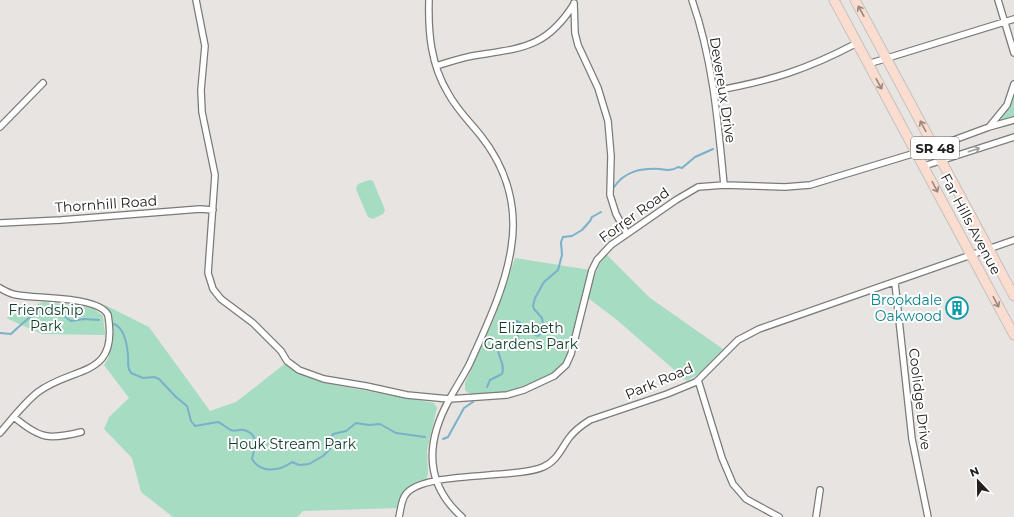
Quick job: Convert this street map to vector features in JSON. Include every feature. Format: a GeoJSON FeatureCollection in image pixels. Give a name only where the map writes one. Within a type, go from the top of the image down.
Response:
{"type":"FeatureCollection","features":[{"type":"Feature","properties":{"kind":"main road","name":"Far Hills Avenue"},"geometry":{"type":"LineString","coordinates":[[834,0],[1014,335]]}},
{"type":"Feature","properties":{"kind":"main road","name":"Far Hills Avenue"},"geometry":{"type":"LineString","coordinates":[[855,0],[1014,296]]}},
{"type":"Feature","properties":{"kind":"street","name":"Forrer Road"},"geometry":{"type":"LineString","coordinates":[[196,0],[205,46],[201,90],[202,112],[215,175],[207,268],[213,289],[221,299],[253,323],[281,351],[292,366],[324,380],[366,386],[407,395],[449,399],[507,395],[547,381],[561,370],[571,354],[592,270],[604,251],[690,191],[706,185],[788,187],[810,185],[935,147],[988,127],[1014,120]]}},
{"type":"Feature","properties":{"kind":"street"},"geometry":{"type":"LineString","coordinates":[[429,0],[429,36],[436,66],[448,94],[458,110],[491,149],[499,162],[508,186],[514,218],[510,256],[492,312],[469,364],[441,416],[433,444],[432,468],[436,482],[449,502],[462,517]]}},
{"type":"Feature","properties":{"kind":"street","name":"Devereux Drive"},"geometry":{"type":"LineString","coordinates":[[692,0],[702,33],[714,91],[724,185]]}},
{"type":"Feature","properties":{"kind":"street"},"geometry":{"type":"LineString","coordinates":[[998,0],[1014,50]]}},
{"type":"Feature","properties":{"kind":"street"},"geometry":{"type":"LineString","coordinates":[[436,66],[460,59],[507,51],[532,44],[551,32],[560,24],[575,1]]}},
{"type":"Feature","properties":{"kind":"street"},"geometry":{"type":"LineString","coordinates":[[575,1],[575,33],[578,45],[598,88],[608,121],[611,153],[610,195],[616,214],[627,234]]}},
{"type":"Feature","properties":{"kind":"street"},"geometry":{"type":"LineString","coordinates":[[868,64],[1014,19]]}},
{"type":"Feature","properties":{"kind":"street"},"geometry":{"type":"LineString","coordinates":[[714,91],[754,84],[789,74],[808,67],[857,43]]}},
{"type":"Feature","properties":{"kind":"street"},"geometry":{"type":"LineString","coordinates":[[0,127],[43,83]]}},
{"type":"Feature","properties":{"kind":"street"},"geometry":{"type":"LineString","coordinates":[[988,127],[1007,105],[1014,84]]}},
{"type":"Feature","properties":{"kind":"street"},"geometry":{"type":"LineString","coordinates":[[924,166],[1014,137]]}},
{"type":"Feature","properties":{"kind":"street","name":"Thornhill Road"},"geometry":{"type":"LineString","coordinates":[[0,223],[64,220],[200,209],[213,210]]}},
{"type":"Feature","properties":{"kind":"street","name":"Park Road"},"geometry":{"type":"LineString","coordinates":[[399,517],[403,500],[410,490],[436,482],[477,475],[526,471],[544,467],[558,457],[575,431],[590,420],[667,394],[698,380],[728,349],[753,331],[792,316],[895,283],[988,248],[1014,240]]}},
{"type":"Feature","properties":{"kind":"street","name":"Coolidge Drive"},"geometry":{"type":"LineString","coordinates":[[895,283],[912,439],[928,517]]}},
{"type":"Feature","properties":{"kind":"street"},"geometry":{"type":"LineString","coordinates":[[0,288],[22,296],[64,300],[99,306],[106,312],[109,322],[109,344],[107,352],[102,359],[94,366],[39,392],[0,433]]}},
{"type":"Feature","properties":{"kind":"street"},"geometry":{"type":"LineString","coordinates":[[698,380],[722,458],[733,484],[746,499],[779,517]]}},
{"type":"Feature","properties":{"kind":"street"},"geometry":{"type":"LineString","coordinates":[[14,418],[32,431],[48,437],[61,437],[81,432]]}},
{"type":"Feature","properties":{"kind":"street"},"geometry":{"type":"LineString","coordinates":[[816,517],[820,490]]}},
{"type":"Feature","properties":{"kind":"green space"},"geometry":{"type":"Polygon","coordinates":[[[1014,84],[1014,120],[999,124],[996,118],[1002,112],[1014,84]]]}},
{"type":"Feature","properties":{"kind":"green space"},"geometry":{"type":"Polygon","coordinates":[[[369,180],[373,181],[385,210],[383,214],[373,219],[368,217],[356,189],[358,184],[369,180]]]}},
{"type":"Feature","properties":{"kind":"green space"},"geometry":{"type":"Polygon","coordinates":[[[606,254],[650,298],[723,349],[701,372],[687,381],[617,320],[588,298],[595,275],[606,254]]]}},
{"type":"Feature","properties":{"kind":"green space","name":"Elizabeth Gardens Park"},"geometry":{"type":"Polygon","coordinates":[[[515,258],[590,270],[570,349],[561,367],[556,372],[523,388],[500,394],[477,395],[469,393],[465,390],[465,383],[494,319],[515,258]]]}},
{"type":"Feature","properties":{"kind":"green space","name":"Friendship Park"},"geometry":{"type":"Polygon","coordinates":[[[43,302],[83,306],[94,309],[103,316],[105,335],[42,334],[6,318],[43,302]]]}},
{"type":"Feature","properties":{"kind":"green space","name":"Houk Stream Park"},"geometry":{"type":"Polygon","coordinates":[[[105,305],[149,327],[210,411],[236,402],[286,363],[294,370],[324,383],[434,403],[437,408],[427,450],[428,474],[426,480],[407,490],[401,497],[397,508],[303,511],[297,517],[173,517],[141,492],[132,458],[104,429],[109,417],[129,398],[104,365],[108,359],[113,335],[111,318],[105,305]]]}},
{"type":"Feature","properties":{"kind":"waterway"},"geometry":{"type":"LineString","coordinates":[[614,187],[623,177],[628,174],[646,169],[669,170],[678,167],[682,168],[695,157],[713,149]]}},
{"type":"Feature","properties":{"kind":"waterway"},"geometry":{"type":"LineString","coordinates":[[487,387],[490,380],[502,374],[503,366],[498,353],[498,345],[502,343],[513,346],[518,341],[515,323],[517,321],[538,336],[544,330],[542,318],[533,306],[535,298],[544,282],[558,270],[562,255],[561,242],[563,237],[572,236],[582,230],[592,217],[601,212]]}},
{"type":"Feature","properties":{"kind":"waterway"},"geometry":{"type":"LineString","coordinates":[[0,333],[11,334],[31,316],[50,309],[58,311],[71,321],[84,319],[99,320]]}},
{"type":"Feature","properties":{"kind":"waterway"},"geometry":{"type":"LineString","coordinates":[[114,324],[123,333],[126,341],[128,366],[131,373],[143,378],[154,377],[159,379],[187,406],[191,421],[195,426],[218,422],[233,431],[244,430],[249,432],[255,438],[252,459],[256,464],[265,469],[276,469],[292,462],[299,465],[309,464],[323,456],[330,449],[333,434],[346,431],[356,423],[369,425],[380,424],[396,433],[425,437]]}},
{"type":"Feature","properties":{"kind":"waterway"},"geometry":{"type":"LineString","coordinates":[[443,439],[448,437],[464,408],[473,402]]}},
{"type":"Feature","properties":{"kind":"place","name":"Brookdale Oakwood"},"geometry":{"type":"Point","coordinates":[957,308]}}]}
